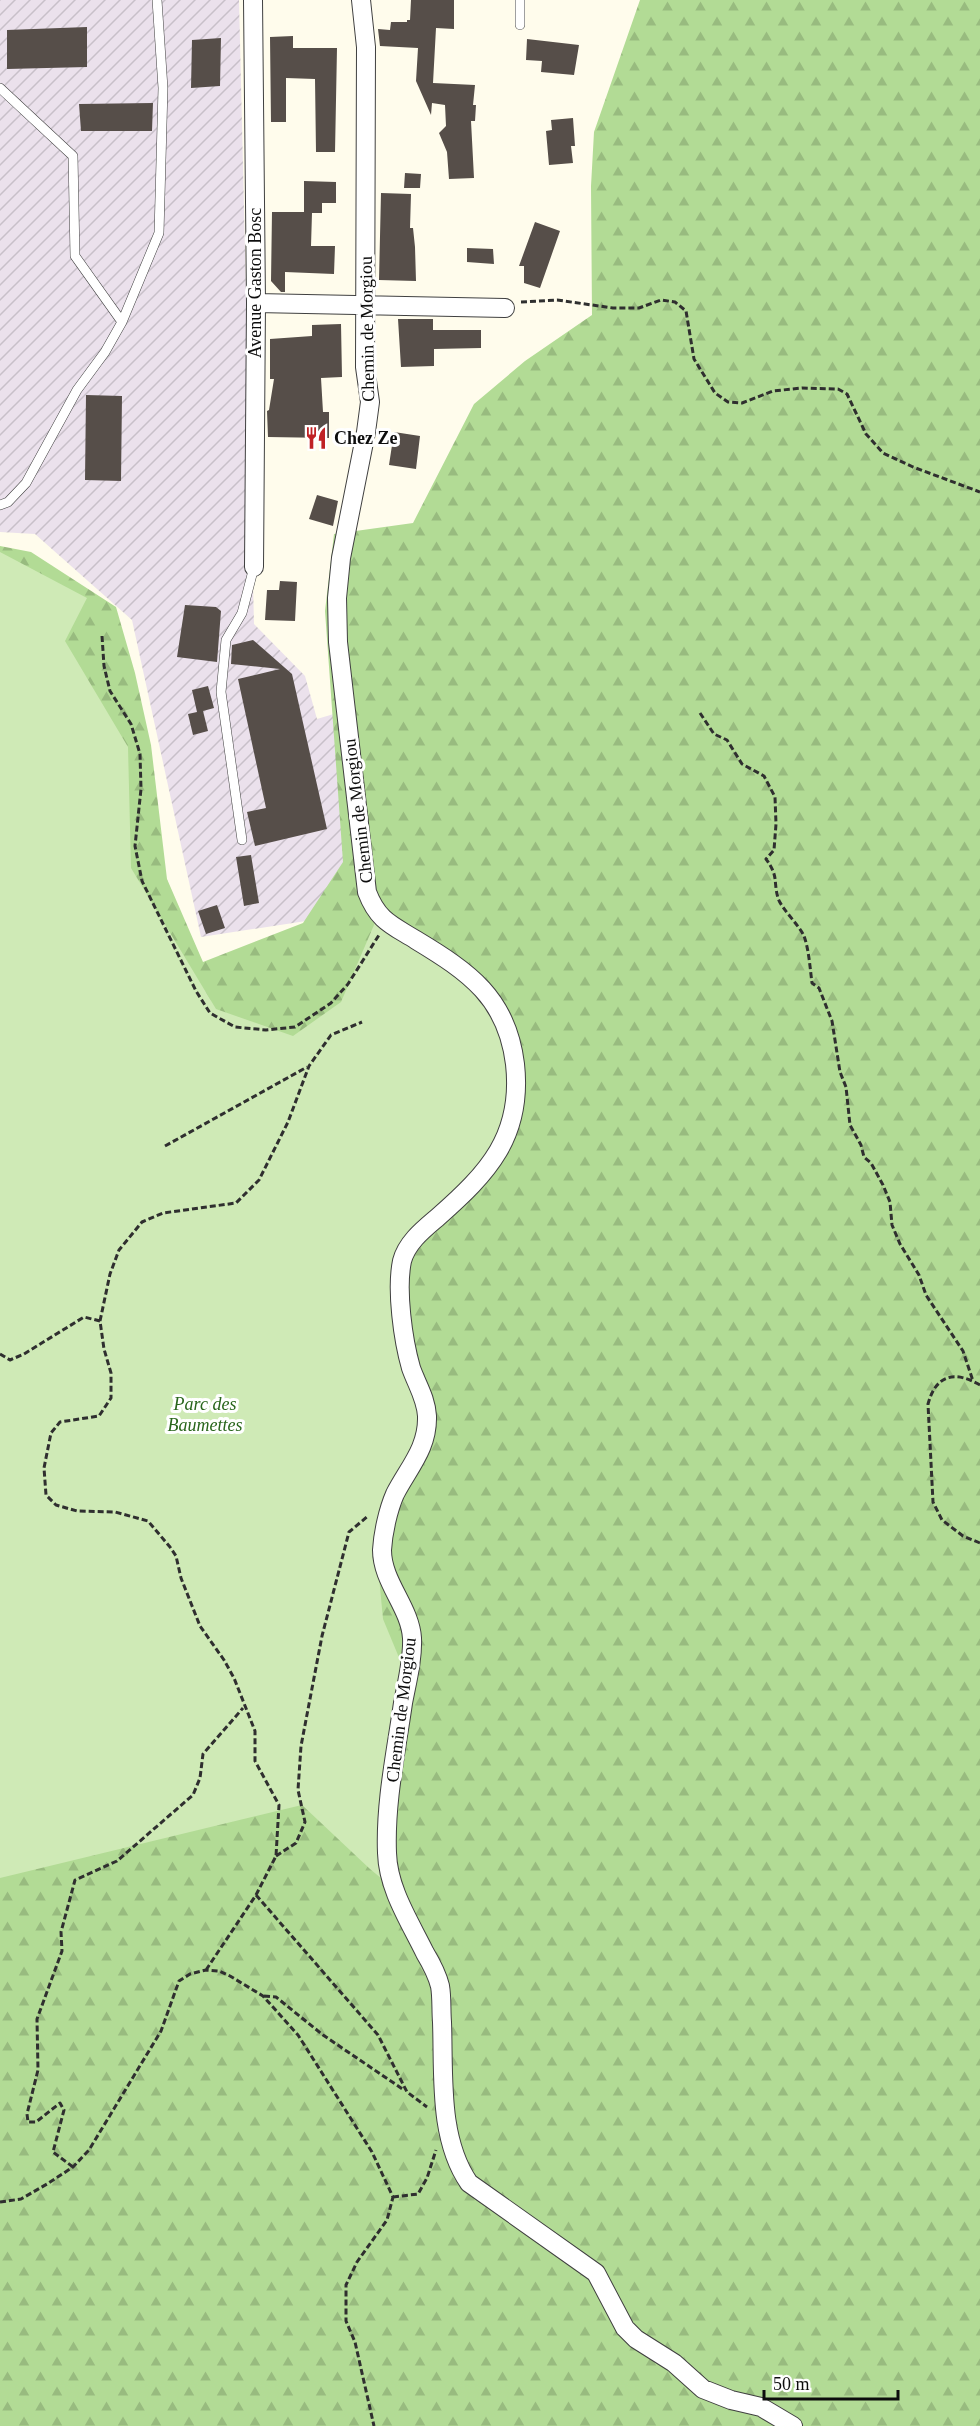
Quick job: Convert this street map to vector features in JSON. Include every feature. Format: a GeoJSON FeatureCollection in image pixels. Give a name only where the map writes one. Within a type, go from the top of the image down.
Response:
{"type":"FeatureCollection","features":[{"type":"Feature","properties":{"kind":"street","name":"Avenue Gaston Bosc"},"geometry":{"type":"LineString","coordinates":[[254,0],[256,303],[254,567]]}},
{"type":"Feature","properties":{"kind":"street","name":"Chemin de Morgiou"},"geometry":{"type":"LineString","coordinates":[[361,0],[366,47],[365,367],[370,402],[341,558],[337,598],[338,642],[367,892],[375,909],[387,924],[455,964],[485,991],[507,1027],[515,1067],[515,1102],[505,1138],[496,1156],[473,1186],[415,1239],[404,1256],[401,1274],[404,1327],[410,1364],[425,1402],[427,1430],[422,1449],[392,1502],[382,1549],[388,1576],[409,1623],[412,1645],[392,1777],[387,1844],[388,1865],[398,1898],[440,1985],[448,2128],[461,2169],[469,2183],[590,2267],[602,2281],[625,2328],[636,2339],[674,2362],[703,2389],[761,2408],[793,2426]]}},
{"type":"Feature","properties":{"kind":"street"},"geometry":{"type":"LineString","coordinates":[[256,303],[505,308]]}},
{"type":"Feature","properties":{"kind":"lane"},"geometry":{"type":"LineString","coordinates":[[0,505],[8,502],[26,483],[77,390],[105,352],[122,322],[159,233],[163,88],[157,0]]}},
{"type":"Feature","properties":{"kind":"lane"},"geometry":{"type":"LineString","coordinates":[[520,0],[520,25]]}},
{"type":"Feature","properties":{"kind":"lane"},"geometry":{"type":"LineString","coordinates":[[0,88],[73,156],[75,256],[122,322]]}},
{"type":"Feature","properties":{"kind":"lane"},"geometry":{"type":"LineString","coordinates":[[242,840],[221,692],[226,640],[242,613],[254,567]]}},
{"type":"Feature","properties":{"kind":"path"},"geometry":{"type":"LineString","coordinates":[[505,308],[516,302],[557,300],[613,308],[639,308],[661,300],[675,302],[686,311],[694,360],[715,393],[728,402],[742,403],[773,391],[802,388],[838,389],[847,394],[866,434],[883,453],[913,468],[980,492]]}},
{"type":"Feature","properties":{"kind":"path"},"geometry":{"type":"LineString","coordinates":[[102,636],[104,666],[110,692],[131,724],[140,754],[141,789],[135,846],[142,881],[196,991],[210,1013],[235,1027],[266,1030],[296,1027],[331,1003],[348,984],[387,924]]}},
{"type":"Feature","properties":{"kind":"path"},"geometry":{"type":"LineString","coordinates":[[700,713],[714,734],[727,740],[742,764],[764,776],[775,797],[777,824],[774,850],[766,859],[775,872],[778,900],[804,936],[812,982],[819,988],[832,1021],[840,1072],[846,1087],[850,1125],[861,1145],[864,1157],[871,1163],[890,1202],[892,1225],[900,1244],[919,1275],[926,1295],[963,1351],[973,1381]]}},
{"type":"Feature","properties":{"kind":"path"},"geometry":{"type":"LineString","coordinates":[[206,1970],[256,1895],[276,1856],[279,1805],[255,1761],[255,1731],[234,1678],[200,1626],[181,1578],[176,1556],[148,1521],[115,1512],[77,1511],[56,1505],[46,1495],[44,1468],[51,1433],[60,1422],[99,1416],[111,1398],[111,1373],[104,1349],[100,1321],[110,1274],[119,1250],[142,1221],[163,1213],[236,1203],[259,1180],[288,1122],[309,1066],[331,1035],[362,1022]]}},
{"type":"Feature","properties":{"kind":"path"},"geometry":{"type":"LineString","coordinates":[[165,1146],[309,1066]]}},
{"type":"Feature","properties":{"kind":"path"},"geometry":{"type":"LineString","coordinates":[[0,1353],[10,1360],[24,1354],[84,1317],[100,1321]]}},
{"type":"Feature","properties":{"kind":"path"},"geometry":{"type":"LineString","coordinates":[[980,1385],[954,1377],[940,1380],[932,1390],[928,1404],[933,1502],[942,1520],[963,1536],[980,1543]]}},
{"type":"Feature","properties":{"kind":"path"},"geometry":{"type":"LineString","coordinates":[[276,1856],[296,1843],[305,1822],[298,1790],[301,1746],[322,1636],[349,1532],[372,1513]]}},
{"type":"Feature","properties":{"kind":"path"},"geometry":{"type":"LineString","coordinates":[[72,2167],[53,2152],[64,2110],[60,2103],[36,2122],[28,2122],[27,2114],[38,2070],[37,2019],[62,1951],[61,1932],[75,1881],[117,1861],[193,1795],[200,1778],[203,1754],[244,1707]]}},
{"type":"Feature","properties":{"kind":"path"},"geometry":{"type":"LineString","coordinates":[[256,1895],[378,2035],[407,2092]]}},
{"type":"Feature","properties":{"kind":"path"},"geometry":{"type":"LineString","coordinates":[[0,2202],[21,2199],[72,2167],[89,2150],[161,2031],[179,1981],[190,1974],[206,1970],[219,1971],[230,1976],[262,1996],[298,2035],[372,2152],[393,2197],[387,2220],[357,2262],[345,2285],[346,2321],[355,2342],[374,2426]]}},
{"type":"Feature","properties":{"kind":"path"},"geometry":{"type":"LineString","coordinates":[[262,1996],[276,1997],[322,2035],[407,2092],[448,2128],[434,2152],[427,2178],[418,2194],[393,2197]]}},
{"type":"Feature","properties":{"kind":"shaded area"},"geometry":{"type":"Polygon","coordinates":[[[0,0],[239,0],[254,624],[305,676],[317,719],[337,713],[358,913],[201,937],[132,620],[35,534],[0,532],[0,0]]]}},
{"type":"Feature","properties":{"kind":"green space"},"geometry":{"type":"Polygon","coordinates":[[[640,0],[980,0],[980,2426],[0,2426],[0,546],[31,552],[116,607],[135,673],[151,745],[167,879],[203,962],[303,923],[343,862],[325,611],[334,534],[413,523],[474,404],[525,361],[592,315],[591,186],[594,132],[640,0]]]}},
{"type":"Feature","properties":{"kind":"green space","name":"Parc des Baumettes"},"geometry":{"type":"Polygon","coordinates":[[[0,552],[87,598],[65,641],[128,747],[131,868],[216,1009],[293,1036],[341,1002],[374,925],[377,909],[485,998],[502,1024],[513,1098],[496,1145],[415,1239],[399,1336],[423,1436],[377,1556],[383,1619],[405,1672],[387,1789],[393,1888],[302,1805],[0,1878],[0,552]]]}},
{"type":"Feature","properties":{"kind":"building"},"geometry":{"type":"Polygon","coordinates":[[[411,0],[454,0],[454,29],[436,28],[433,83],[475,85],[473,105],[476,105],[475,121],[471,121],[474,178],[449,179],[447,152],[439,133],[446,126],[445,105],[432,103],[431,115],[416,81],[418,48],[380,46],[378,29],[390,30],[391,22],[410,20],[411,0]]]}},
{"type":"Feature","properties":{"kind":"building"},"geometry":{"type":"Polygon","coordinates":[[[87,27],[87,67],[7,69],[7,30],[87,27]]]}},
{"type":"Feature","properties":{"kind":"building"},"geometry":{"type":"Polygon","coordinates":[[[293,36],[293,48],[337,48],[335,152],[316,152],[315,79],[286,78],[286,122],[271,122],[270,37],[293,36]]]}},
{"type":"Feature","properties":{"kind":"building"},"geometry":{"type":"Polygon","coordinates":[[[221,38],[220,86],[191,88],[192,40],[221,38]]]}},
{"type":"Feature","properties":{"kind":"building"},"geometry":{"type":"Polygon","coordinates":[[[527,39],[579,45],[574,75],[541,72],[542,61],[526,60],[527,39]]]}},
{"type":"Feature","properties":{"kind":"building"},"geometry":{"type":"Polygon","coordinates":[[[153,103],[152,131],[81,131],[79,104],[153,103]]]}},
{"type":"Feature","properties":{"kind":"building"},"geometry":{"type":"Polygon","coordinates":[[[573,118],[575,146],[571,146],[573,163],[549,165],[546,131],[552,130],[551,120],[573,118]]]}},
{"type":"Feature","properties":{"kind":"building"},"geometry":{"type":"Polygon","coordinates":[[[405,173],[421,174],[420,188],[404,188],[405,173]]]}},
{"type":"Feature","properties":{"kind":"building"},"geometry":{"type":"Polygon","coordinates":[[[304,181],[336,182],[336,203],[322,203],[322,213],[312,213],[311,246],[335,246],[334,274],[285,272],[285,292],[281,292],[271,281],[272,212],[304,212],[304,181]]]}},
{"type":"Feature","properties":{"kind":"building"},"geometry":{"type":"Polygon","coordinates":[[[381,193],[411,194],[410,228],[413,228],[416,281],[379,280],[381,193]]]}},
{"type":"Feature","properties":{"kind":"building"},"geometry":{"type":"Polygon","coordinates":[[[535,222],[560,231],[540,288],[524,283],[524,266],[519,266],[535,222]]]}},
{"type":"Feature","properties":{"kind":"building"},"geometry":{"type":"Polygon","coordinates":[[[467,248],[493,249],[494,264],[467,262],[467,248]]]}},
{"type":"Feature","properties":{"kind":"building"},"geometry":{"type":"Polygon","coordinates":[[[398,319],[433,319],[433,330],[481,330],[481,348],[434,349],[434,366],[401,367],[398,319]]]}},
{"type":"Feature","properties":{"kind":"building"},"geometry":{"type":"Polygon","coordinates":[[[341,324],[342,377],[321,378],[323,412],[329,412],[329,438],[268,437],[267,411],[274,379],[270,379],[270,339],[312,336],[312,325],[341,324]]]}},
{"type":"Feature","properties":{"kind":"building"},"geometry":{"type":"Polygon","coordinates":[[[86,395],[122,396],[121,481],[85,480],[86,395]]]}},
{"type":"Feature","properties":{"kind":"building"},"geometry":{"type":"Polygon","coordinates":[[[394,432],[420,436],[416,469],[389,465],[394,432]]]}},
{"type":"Feature","properties":{"kind":"building"},"geometry":{"type":"Polygon","coordinates":[[[317,495],[338,501],[333,526],[309,519],[317,495]]]}},
{"type":"Feature","properties":{"kind":"building"},"geometry":{"type":"Polygon","coordinates":[[[280,581],[297,582],[295,621],[265,620],[267,590],[279,590],[280,581]]]}},
{"type":"Feature","properties":{"kind":"building"},"geometry":{"type":"Polygon","coordinates":[[[185,605],[216,607],[221,611],[217,662],[177,657],[185,605]]]}},
{"type":"Feature","properties":{"kind":"building"},"geometry":{"type":"Polygon","coordinates":[[[253,640],[292,674],[327,829],[255,846],[247,812],[266,808],[238,679],[280,669],[231,664],[232,645],[253,640]]]}},
{"type":"Feature","properties":{"kind":"building"},"geometry":{"type":"Polygon","coordinates":[[[208,686],[214,708],[203,711],[208,731],[193,735],[188,714],[197,712],[192,690],[208,686]]]}},
{"type":"Feature","properties":{"kind":"building"},"geometry":{"type":"Polygon","coordinates":[[[251,855],[259,903],[244,906],[236,857],[251,855]]]}},
{"type":"Feature","properties":{"kind":"building"},"geometry":{"type":"Polygon","coordinates":[[[217,905],[225,928],[206,934],[198,911],[217,905]]]}},
{"type":"Feature","properties":{"kind":"place","name":"Chez Ze"},"geometry":{"type":"Point","coordinates":[316,438]}}]}
